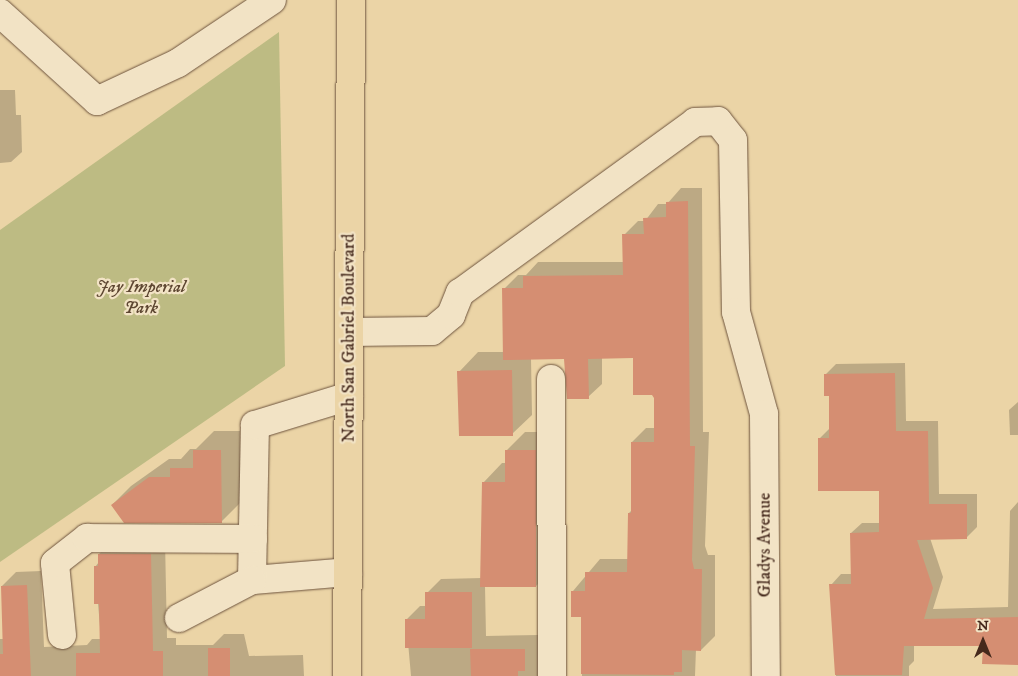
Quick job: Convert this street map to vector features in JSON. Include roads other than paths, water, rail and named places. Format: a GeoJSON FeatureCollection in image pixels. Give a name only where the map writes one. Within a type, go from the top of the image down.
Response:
{"type":"FeatureCollection","features":[{"type":"Feature","properties":{"kind":"main road","name":"North San Gabriel Boulevard"},"geometry":{"type":"LineString","coordinates":[[347,676],[351,0]]}},
{"type":"Feature","properties":{"kind":"street"},"geometry":{"type":"LineString","coordinates":[[0,13],[97,101],[178,63],[272,0]]}},
{"type":"Feature","properties":{"kind":"street","name":"Gladys Avenue"},"geometry":{"type":"LineString","coordinates":[[349,332],[432,331],[451,314],[460,293],[695,122],[718,121],[733,140],[736,312],[764,414],[766,676]]}},
{"type":"Feature","properties":{"kind":"street"},"geometry":{"type":"LineString","coordinates":[[551,378],[552,676]]}},
{"type":"Feature","properties":{"kind":"street"},"geometry":{"type":"LineString","coordinates":[[252,580],[255,425],[349,396]]}},
{"type":"Feature","properties":{"kind":"street"},"geometry":{"type":"LineString","coordinates":[[62,635],[55,563],[88,538],[253,539]]}},
{"type":"Feature","properties":{"kind":"street"},"geometry":{"type":"LineString","coordinates":[[179,618],[252,580],[348,572]]}},
{"type":"Feature","properties":{"kind":"park label","name":"Jay Imperial Park"},"geometry":{"type":"Point","coordinates":[141,298]}}]}
